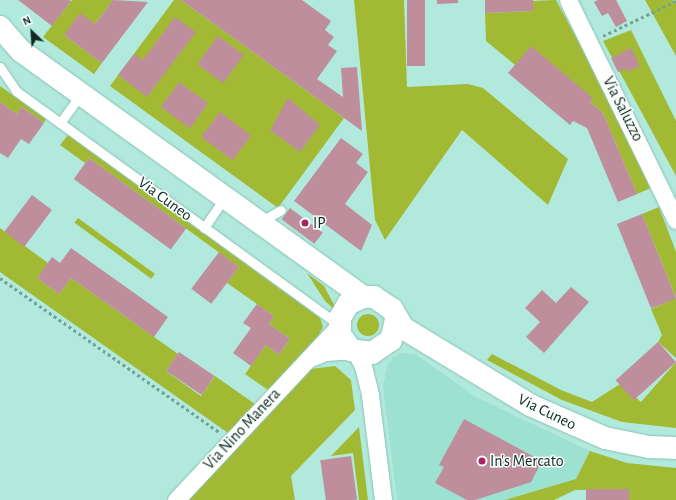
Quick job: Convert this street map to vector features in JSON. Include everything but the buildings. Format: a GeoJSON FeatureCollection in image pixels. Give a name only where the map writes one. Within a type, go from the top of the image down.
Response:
{"type":"FeatureCollection","features":[{"type":"Feature","properties":{"kind":"main road"},"geometry":{"type":"LineString","coordinates":[[0,27],[21,51],[363,297],[384,302],[389,337]]}},
{"type":"Feature","properties":{"kind":"main road"},"geometry":{"type":"LineString","coordinates":[[0,44],[21,51]]}},
{"type":"Feature","properties":{"kind":"main road"},"geometry":{"type":"LineString","coordinates":[[311,259],[331,285],[340,318],[353,351]]}},
{"type":"Feature","properties":{"kind":"main road"},"geometry":{"type":"LineString","coordinates":[[340,318],[363,297]]}},
{"type":"Feature","properties":{"kind":"main road","name":"Via Cuneo"},"geometry":{"type":"LineString","coordinates":[[353,351],[389,337],[430,344],[496,386],[583,429],[626,443],[676,448]]}},
{"type":"Feature","properties":{"kind":"street","name":"Via Saluzzo"},"geometry":{"type":"LineString","coordinates":[[568,0],[676,220]]}},
{"type":"Feature","properties":{"kind":"street","name":"Via Nino Manera"},"geometry":{"type":"LineString","coordinates":[[176,500],[308,359],[340,318]]}},
{"type":"Feature","properties":{"kind":"street"},"geometry":{"type":"LineString","coordinates":[[370,395],[371,374],[389,337]]}},
{"type":"Feature","properties":{"kind":"street","name":"Via Nino Manera"},"geometry":{"type":"LineString","coordinates":[[308,359],[332,350],[353,351]]}},
{"type":"Feature","properties":{"kind":"street"},"geometry":{"type":"LineString","coordinates":[[353,351],[363,366],[370,395],[383,500]]}},
{"type":"Feature","properties":{"kind":"lane","name":"Via Cuneo"},"geometry":{"type":"LineString","coordinates":[[0,67],[16,91],[331,319],[340,318]]}},
{"type":"Feature","properties":{"kind":"lane"},"geometry":{"type":"LineString","coordinates":[[60,123],[81,94]]}},
{"type":"Feature","properties":{"kind":"lane"},"geometry":{"type":"LineString","coordinates":[[204,228],[226,197]]}},
{"type":"Feature","properties":{"kind":"lane"},"geometry":{"type":"LineString","coordinates":[[260,222],[281,210]]}},
{"type":"Feature","properties":{"kind":"path"},"geometry":{"type":"LineString","coordinates":[[589,41],[640,21],[676,1]]}},
{"type":"Feature","properties":{"kind":"path"},"geometry":{"type":"LineString","coordinates":[[0,278],[231,440]]}},
{"type":"Feature","properties":{"kind":"shaded area"},"geometry":{"type":"Polygon","coordinates":[[[401,353],[415,354],[476,397],[590,451],[576,479],[505,500],[397,500],[383,387],[387,366],[393,357],[401,353]]]}},
{"type":"Feature","properties":{"kind":"green space"},"geometry":{"type":"Polygon","coordinates":[[[72,0],[113,0],[95,24],[64,35],[102,63],[94,74],[43,37],[72,0]]]}},
{"type":"Feature","properties":{"kind":"green space"},"geometry":{"type":"Polygon","coordinates":[[[174,0],[181,0],[344,118],[278,208],[110,86],[174,0]]]}},
{"type":"Feature","properties":{"kind":"green space"},"geometry":{"type":"Polygon","coordinates":[[[354,0],[404,0],[407,87],[468,84],[483,88],[568,159],[548,205],[462,130],[385,240],[375,220],[354,0]]]}},
{"type":"Feature","properties":{"kind":"green space"},"geometry":{"type":"Polygon","coordinates":[[[556,0],[651,188],[637,194],[603,113],[590,102],[515,65],[486,41],[485,13],[533,11],[533,1],[556,0]]]}},
{"type":"Feature","properties":{"kind":"green space"},"geometry":{"type":"Polygon","coordinates":[[[645,0],[673,0],[676,5],[676,56],[645,0]]]}},
{"type":"Feature","properties":{"kind":"green space"},"geometry":{"type":"Polygon","coordinates":[[[631,30],[676,121],[676,176],[603,41],[631,30]]]}},
{"type":"Feature","properties":{"kind":"green space"},"geometry":{"type":"Polygon","coordinates":[[[0,86],[46,119],[44,123],[22,107],[17,114],[0,102],[0,86]]]}},
{"type":"Feature","properties":{"kind":"green space"},"geometry":{"type":"Polygon","coordinates":[[[68,135],[320,318],[323,327],[318,336],[268,390],[245,374],[266,345],[279,355],[290,339],[269,324],[274,316],[227,283],[239,267],[89,158],[85,163],[60,145],[68,135]]]}},
{"type":"Feature","properties":{"kind":"green space"},"geometry":{"type":"Polygon","coordinates":[[[659,207],[676,252],[676,298],[642,214],[659,207]]]}},
{"type":"Feature","properties":{"kind":"green space"},"geometry":{"type":"Polygon","coordinates":[[[78,218],[155,274],[151,279],[74,223],[78,218]]]}},
{"type":"Feature","properties":{"kind":"green space"},"geometry":{"type":"Polygon","coordinates":[[[0,228],[48,263],[37,278],[59,294],[71,278],[178,354],[166,371],[201,396],[215,376],[255,404],[228,433],[0,272],[0,228]]]}},
{"type":"Feature","properties":{"kind":"green space"},"geometry":{"type":"Polygon","coordinates":[[[307,273],[324,286],[339,314],[325,301],[307,273]]]}},
{"type":"Feature","properties":{"kind":"green space"},"geometry":{"type":"Polygon","coordinates":[[[676,298],[676,358],[658,342],[662,335],[651,309],[676,298]]]}},
{"type":"Feature","properties":{"kind":"green space"},"geometry":{"type":"Polygon","coordinates":[[[368,314],[376,317],[379,325],[376,333],[368,336],[360,333],[357,325],[360,317],[368,314]]]}},
{"type":"Feature","properties":{"kind":"green space"},"geometry":{"type":"Polygon","coordinates":[[[492,354],[561,390],[592,402],[620,384],[641,402],[676,362],[676,428],[622,422],[562,400],[487,360],[492,354]]]}},
{"type":"Feature","properties":{"kind":"green space"},"geometry":{"type":"Polygon","coordinates":[[[335,366],[351,380],[355,410],[291,476],[295,500],[186,500],[310,369],[335,366]]]}},
{"type":"Feature","properties":{"kind":"green space"},"geometry":{"type":"Polygon","coordinates":[[[359,427],[368,500],[359,500],[353,453],[331,456],[359,427]]]}},
{"type":"Feature","properties":{"kind":"green space"},"geometry":{"type":"Polygon","coordinates":[[[590,451],[627,463],[676,468],[676,500],[629,500],[629,489],[575,490],[554,500],[505,500],[576,479],[590,451]]]}},
{"type":"Feature","properties":{"kind":"place","name":"IP"},"geometry":{"type":"Point","coordinates":[305,223]}},
{"type":"Feature","properties":{"kind":"place","name":"In's Mercato"},"geometry":{"type":"Point","coordinates":[482,461]}}]}
